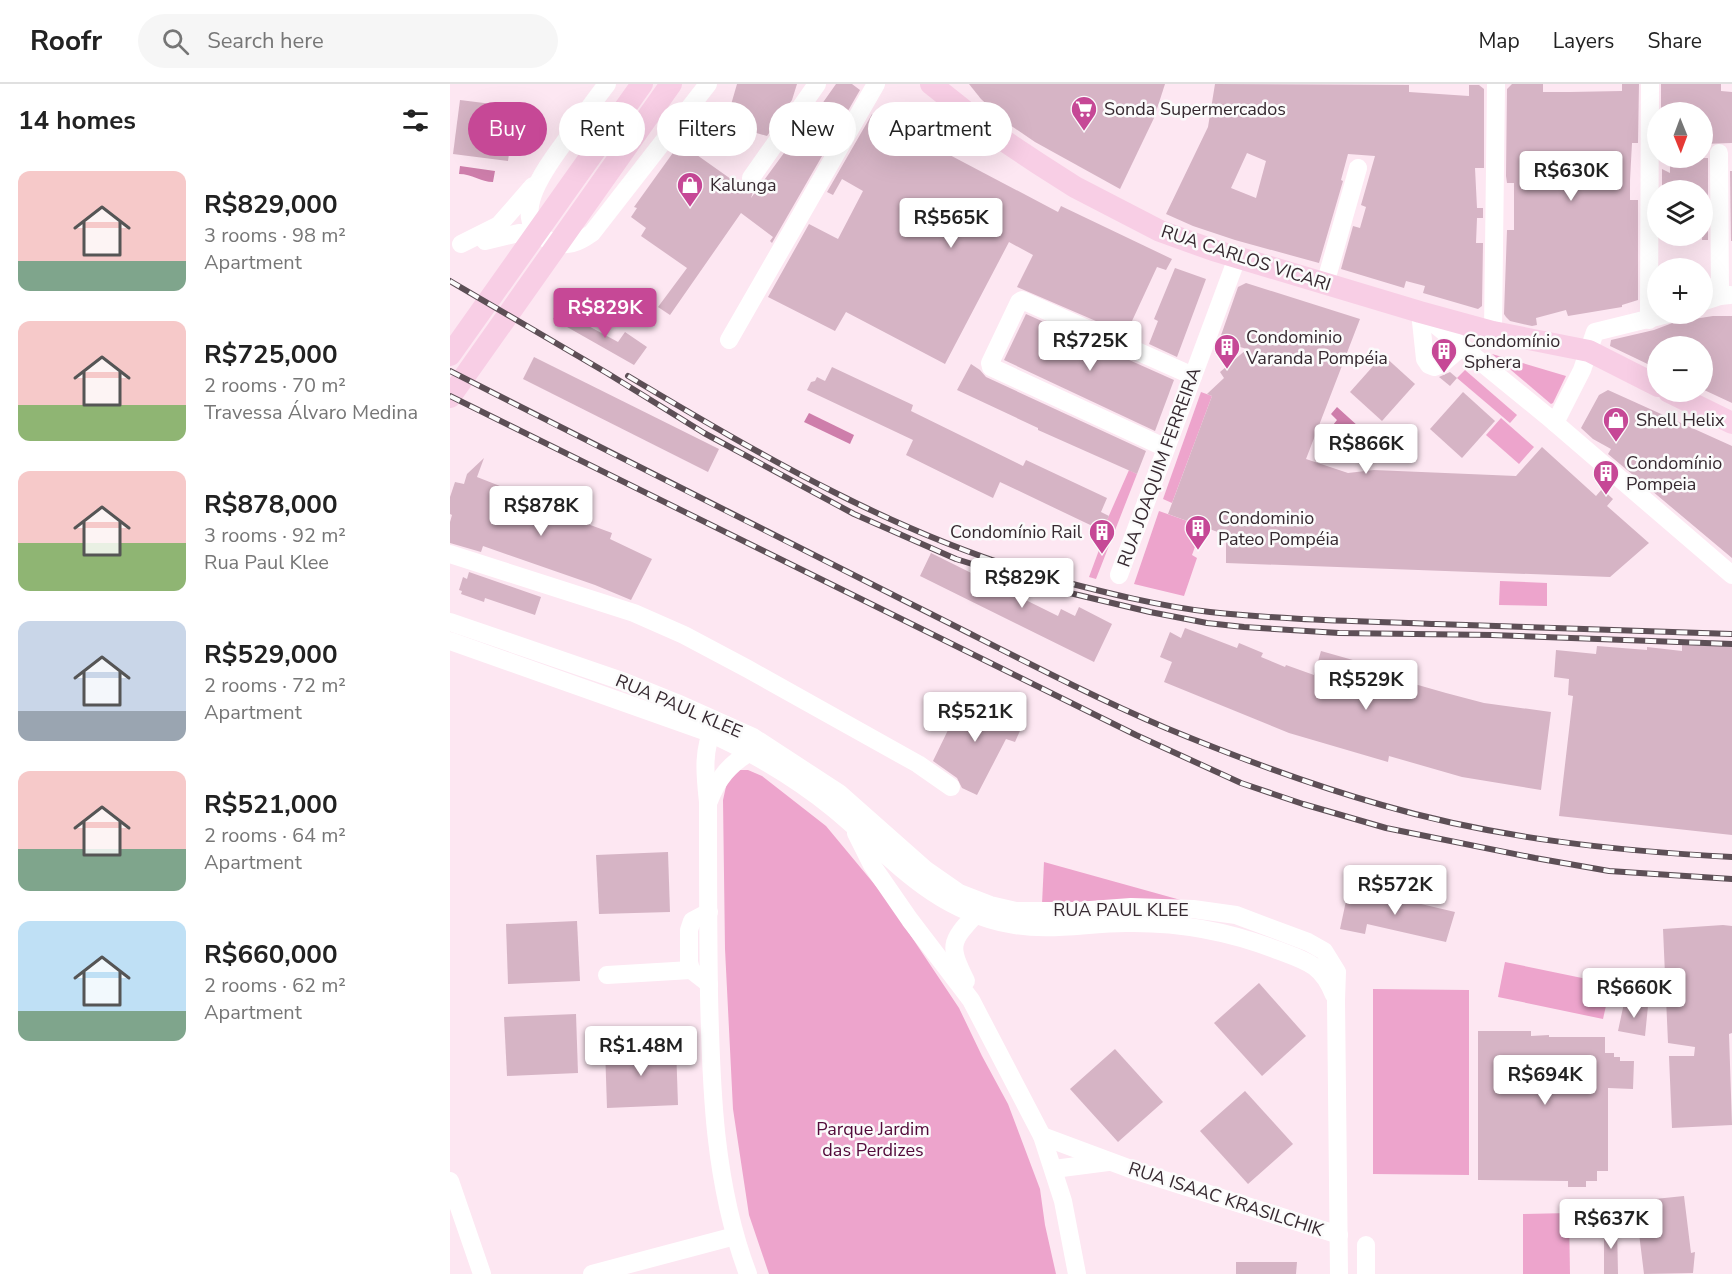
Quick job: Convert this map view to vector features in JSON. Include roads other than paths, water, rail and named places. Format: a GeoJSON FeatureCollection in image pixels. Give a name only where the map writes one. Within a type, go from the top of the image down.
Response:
{"type":"FeatureCollection","features":[{"type":"Feature","properties":{"kind":"main road"},"geometry":{"type":"LineString","coordinates":[[450,355],[642,84]]}},
{"type":"Feature","properties":{"kind":"main road"},"geometry":{"type":"LineString","coordinates":[[450,397],[671,84]]}},
{"type":"Feature","properties":{"kind":"main road","name":"RUA CARLOS VICARI"},"geometry":{"type":"LineString","coordinates":[[935,86],[994,134],[1075,187],[1160,231],[1237,258],[1420,312],[1493,332],[1588,351],[1647,380]]}},
{"type":"Feature","properties":{"kind":"main road"},"geometry":{"type":"LineString","coordinates":[[1689,402],[1732,423]]}},
{"type":"Feature","properties":{"kind":"street"},"geometry":{"type":"LineString","coordinates":[[456,243],[490,231],[499,225],[540,179],[606,84]]}},
{"type":"Feature","properties":{"kind":"street"},"geometry":{"type":"LineString","coordinates":[[456,243],[480,242],[519,233],[539,234],[561,245],[580,242],[592,233],[708,84]]}},
{"type":"Feature","properties":{"kind":"street"},"geometry":{"type":"LineString","coordinates":[[751,178],[817,84]]}},
{"type":"Feature","properties":{"kind":"street"},"geometry":{"type":"LineString","coordinates":[[729,340],[876,84]]}},
{"type":"Feature","properties":{"kind":"street"},"geometry":{"type":"LineString","coordinates":[[1493,332],[1496,84]]}},
{"type":"Feature","properties":{"kind":"street"},"geometry":{"type":"LineString","coordinates":[[1649,258],[1650,84]]}},
{"type":"Feature","properties":{"kind":"street"},"geometry":{"type":"LineString","coordinates":[[1718,298],[1719,153]]}},
{"type":"Feature","properties":{"kind":"street"},"geometry":{"type":"LineString","coordinates":[[1325,284],[1358,168]]}},
{"type":"Feature","properties":{"kind":"street"},"geometry":{"type":"LineString","coordinates":[[539,234],[532,225],[530,206],[540,179]]}},
{"type":"Feature","properties":{"kind":"street","name":"RUA JOAQUIM FERREIRA"},"geometry":{"type":"LineString","coordinates":[[1119,575],[1237,258]]}},
{"type":"Feature","properties":{"kind":"street"},"geometry":{"type":"LineString","coordinates":[[1166,448],[990,365],[1019,302],[1022,300],[1193,376]]}},
{"type":"Feature","properties":{"kind":"street"},"geometry":{"type":"LineString","coordinates":[[1420,312],[1555,423],[1732,575]]}},
{"type":"Feature","properties":{"kind":"street"},"geometry":{"type":"LineString","coordinates":[[1420,312],[1425,359],[1429,365],[1434,367],[1442,364],[1462,347]]}},
{"type":"Feature","properties":{"kind":"street"},"geometry":{"type":"LineString","coordinates":[[1555,423],[1582,370],[1595,332],[1647,320]]}},
{"type":"Feature","properties":{"kind":"street"},"geometry":{"type":"LineString","coordinates":[[450,554],[634,613],[684,635],[918,764],[951,787]]}},
{"type":"Feature","properties":{"kind":"street","name":"RUA PAUL KLEE"},"geometry":{"type":"LineString","coordinates":[[450,622],[625,682],[714,727],[800,783],[915,881],[946,902],[1009,924],[1075,927],[1126,922],[1197,927],[1249,939],[1313,964],[1328,980],[1336,1000]]}},
{"type":"Feature","properties":{"kind":"street","name":"RUA PAUL KLEE"},"geometry":{"type":"LineString","coordinates":[[450,640],[714,727],[753,737],[839,793],[926,870],[959,893],[990,904],[1016,911],[1077,911],[1141,907],[1194,909],[1236,915],[1308,942],[1324,951],[1337,972],[1336,1000]]}},
{"type":"Feature","properties":{"kind":"street"},"geometry":{"type":"LineString","coordinates":[[714,727],[706,752],[711,1069],[716,1139],[735,1236],[748,1274]]}},
{"type":"Feature","properties":{"kind":"street"},"geometry":{"type":"LineString","coordinates":[[708,802],[723,774],[735,761],[750,752]]}},
{"type":"Feature","properties":{"kind":"street"},"geometry":{"type":"LineString","coordinates":[[851,825],[872,865],[910,920],[971,1000],[1042,1136],[1063,1201],[1077,1274]]}},
{"type":"Feature","properties":{"kind":"street"},"geometry":{"type":"LineString","coordinates":[[709,912],[692,921],[688,930],[691,970],[709,984]]}},
{"type":"Feature","properties":{"kind":"street"},"geometry":{"type":"LineString","coordinates":[[971,1000],[969,988],[956,963],[954,948],[958,935],[976,914]]}},
{"type":"Feature","properties":{"kind":"street"},"geometry":{"type":"LineString","coordinates":[[607,975],[691,970]]}},
{"type":"Feature","properties":{"kind":"street"},"geometry":{"type":"LineString","coordinates":[[1336,1000],[1339,1274]]}},
{"type":"Feature","properties":{"kind":"street","name":"RUA ISAAC KRASILCHIK"},"geometry":{"type":"LineString","coordinates":[[1042,1136],[1113,1162],[1339,1235]]}},
{"type":"Feature","properties":{"kind":"street","name":"RUA ISAAC KRASILCHIK"},"geometry":{"type":"LineString","coordinates":[[1054,1169],[1113,1162]]}},
{"type":"Feature","properties":{"kind":"street"},"geometry":{"type":"LineString","coordinates":[[450,1181],[482,1274]]}},
{"type":"Feature","properties":{"kind":"street"},"geometry":{"type":"LineString","coordinates":[[592,1274],[735,1236]]}},
{"type":"Feature","properties":{"kind":"street"},"geometry":{"type":"LineString","coordinates":[[1366,1245],[1366,1274]]}},
{"type":"Feature","properties":{"kind":"railway"},"geometry":{"type":"LineString","coordinates":[[450,281],[704,433],[854,514],[956,559],[1053,589],[1150,612],[1207,623],[1244,627],[1339,633],[1492,635],[1732,644]]}},
{"type":"Feature","properties":{"kind":"railway"},"geometry":{"type":"LineString","coordinates":[[450,371],[1069,683],[1133,714],[1246,760],[1354,797],[1468,826],[1600,847],[1732,857]]}},
{"type":"Feature","properties":{"kind":"railway"},"geometry":{"type":"LineString","coordinates":[[628,376],[783,465],[889,519],[1000,563],[1057,580],[1152,603],[1210,612],[1266,617],[1732,634]]}},
{"type":"Feature","properties":{"kind":"railway"},"geometry":{"type":"LineString","coordinates":[[450,396],[1136,735],[1241,783],[1386,828],[1535,858],[1609,871],[1732,879]]}},
{"type":"Feature","properties":{"kind":"place","name":"Sonda Supermercados"},"geometry":{"type":"Point","coordinates":[1084,132]}},
{"type":"Feature","properties":{"kind":"place","name":"Kalunga"},"geometry":{"type":"Point","coordinates":[690,208]}},
{"type":"Feature","properties":{"kind":"place","name":"Condominio Varanda Pompéia"},"geometry":{"type":"Point","coordinates":[1227,370]}},
{"type":"Feature","properties":{"kind":"place","name":"Condomínio Sphera"},"geometry":{"type":"Point","coordinates":[1444,374]}},
{"type":"Feature","properties":{"kind":"place","name":"Shell Helix"},"geometry":{"type":"Point","coordinates":[1616,443]}},
{"type":"Feature","properties":{"kind":"place","name":"Condomínio Pompeia"},"geometry":{"type":"Point","coordinates":[1606,496]}},
{"type":"Feature","properties":{"kind":"place","name":"Condominio Pateo Pompéia"},"geometry":{"type":"Point","coordinates":[1198,551]}},
{"type":"Feature","properties":{"kind":"place","name":"Condomínio Rail"},"geometry":{"type":"Point","coordinates":[1102,555]}},
{"type":"Feature","properties":{"kind":"park label","name":"Parque Jardim das Perdizes"},"geometry":{"type":"Point","coordinates":[873,1139]}}]}
